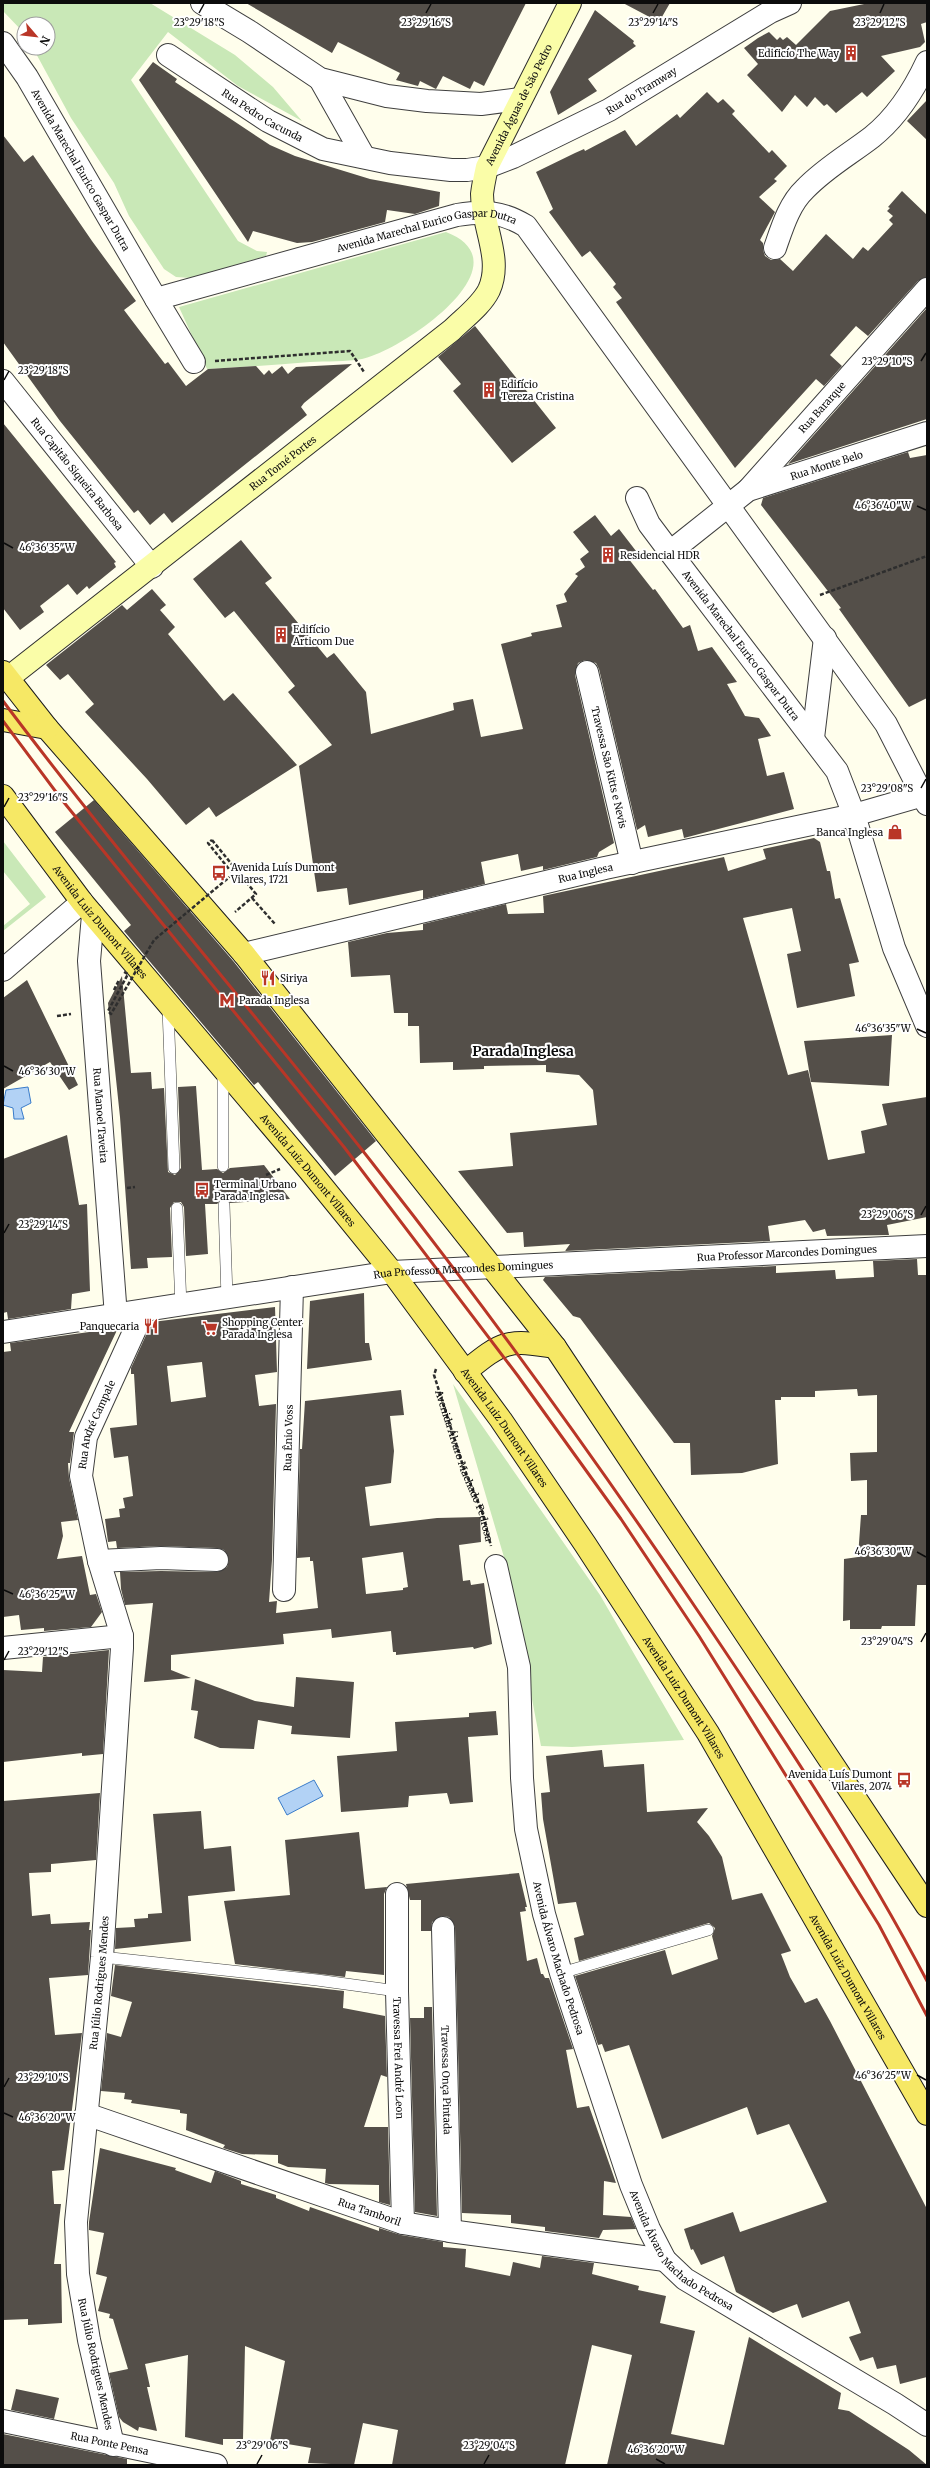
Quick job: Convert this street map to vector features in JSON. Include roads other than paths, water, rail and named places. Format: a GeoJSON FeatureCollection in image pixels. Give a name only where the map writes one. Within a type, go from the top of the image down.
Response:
{"type":"FeatureCollection","features":[{"type":"Feature","properties":{"kind":"main road","name":"Avenida Águas de São Pedro"},"geometry":{"type":"LineString","coordinates":[[484,212],[482,195],[487,167],[520,98],[570,3]]}},
{"type":"Feature","properties":{"kind":"main road","name":"Rua Tomé Portes"},"geometry":{"type":"LineString","coordinates":[[5,677],[152,567],[452,330],[479,305],[489,290],[493,276],[494,256],[484,212]]}},
{"type":"Feature","properties":{"kind":"main road"},"geometry":{"type":"LineString","coordinates":[[5,677],[244,954],[490,1267],[555,1347],[927,1906]]}},
{"type":"Feature","properties":{"kind":"main road"},"geometry":{"type":"LineString","coordinates":[[3,720],[48,728]]}},
{"type":"Feature","properties":{"kind":"main road","name":"Avenida Luiz Dumont Villares"},"geometry":{"type":"LineString","coordinates":[[3,796],[88,908],[392,1272],[501,1420],[585,1544],[708,1733],[927,2114]]}},
{"type":"Feature","properties":{"kind":"main road"},"geometry":{"type":"LineString","coordinates":[[465,1372],[490,1352],[509,1343],[522,1342],[555,1347]]}},
{"type":"Feature","properties":{"kind":"street"},"geometry":{"type":"LineString","coordinates":[[202,3],[250,32],[320,79],[387,96],[428,101],[481,104],[520,98]]}},
{"type":"Feature","properties":{"kind":"street","name":"Rua do Tramway"},"geometry":{"type":"LineString","coordinates":[[487,167],[513,157],[609,110],[770,12],[790,3]]}},
{"type":"Feature","properties":{"kind":"street","name":"Avenida Marechal Eurico Gaspar Dutra"},"geometry":{"type":"LineString","coordinates":[[3,43],[27,76],[194,362]]}},
{"type":"Feature","properties":{"kind":"street","name":"Rua Pedro Cacunda"},"geometry":{"type":"LineString","coordinates":[[168,55],[268,121],[323,149],[390,163],[451,170],[487,167]]}},
{"type":"Feature","properties":{"kind":"street"},"geometry":{"type":"LineString","coordinates":[[775,248],[786,216],[804,190],[841,157],[872,136],[906,102],[927,62]]}},
{"type":"Feature","properties":{"kind":"street"},"geometry":{"type":"LineString","coordinates":[[320,79],[364,157]]}},
{"type":"Feature","properties":{"kind":"street","name":"Avenida Marechal Eurico Gaspar Dutra"},"geometry":{"type":"LineString","coordinates":[[156,299],[457,215],[484,212],[512,218],[526,226],[729,504],[886,724],[926,798]]}},
{"type":"Feature","properties":{"kind":"street","name":"Rua Bararque"},"geometry":{"type":"LineString","coordinates":[[748,490],[927,289]]}},
{"type":"Feature","properties":{"kind":"street","name":"Rua Capitão Siqueira Barbosa"},"geometry":{"type":"LineString","coordinates":[[3,381],[152,567]]}},
{"type":"Feature","properties":{"kind":"street","name":"Rua Monte Belo"},"geometry":{"type":"LineString","coordinates":[[729,504],[748,490],[927,433]]}},
{"type":"Feature","properties":{"kind":"street","name":"Avenida Marechal Eurico Gaspar Dutra"},"geometry":{"type":"LineString","coordinates":[[637,498],[649,524],[837,771],[854,815],[894,948],[927,1026]]}},
{"type":"Feature","properties":{"kind":"street"},"geometry":{"type":"LineString","coordinates":[[670,552],[729,504]]}},
{"type":"Feature","properties":{"kind":"street","name":"Avenida Marechal Eurico Gaspar Dutra"},"geometry":{"type":"LineString","coordinates":[[813,738],[825,638]]}},
{"type":"Feature","properties":{"kind":"street","name":"Travessa São Kitts e Nevis"},"geometry":{"type":"LineString","coordinates":[[587,672],[632,863]]}},
{"type":"Feature","properties":{"kind":"street","name":"Rua Inglesa"},"geometry":{"type":"LineString","coordinates":[[244,954],[632,863],[926,798]]}},
{"type":"Feature","properties":{"kind":"street"},"geometry":{"type":"LineString","coordinates":[[3,970],[88,908]]}},
{"type":"Feature","properties":{"kind":"street","name":"Rua Manoel Taveira"},"geometry":{"type":"LineString","coordinates":[[88,908],[90,961],[116,1316]]}},
{"type":"Feature","properties":{"kind":"street","name":"Rua Professor Marcondes Domingues"},"geometry":{"type":"LineString","coordinates":[[3,1332],[143,1312],[392,1272],[927,1246]]}},
{"type":"Feature","properties":{"kind":"street","name":"Rua Ênio Voss"},"geometry":{"type":"LineString","coordinates":[[284,1590],[292,1287]]}},
{"type":"Feature","properties":{"kind":"street","name":"Rua André Campale"},"geometry":{"type":"LineString","coordinates":[[122,1636],[99,1561],[81,1476],[86,1437],[143,1312]]}},
{"type":"Feature","properties":{"kind":"street"},"geometry":{"type":"LineString","coordinates":[[99,1561],[161,1558],[216,1560]]}},
{"type":"Feature","properties":{"kind":"street","name":"Avenida Álvaro Machado Pedrosa"},"geometry":{"type":"LineString","coordinates":[[496,1566],[519,1668],[522,1778],[526,1829],[544,1914],[561,1973],[631,2185],[649,2229],[665,2260],[685,2279],[895,2404],[927,2425]]}},
{"type":"Feature","properties":{"kind":"street"},"geometry":{"type":"LineString","coordinates":[[3,1648],[122,1636]]}},
{"type":"Feature","properties":{"kind":"street","name":"Rua Júlio Rodrigues Mendes"},"geometry":{"type":"LineString","coordinates":[[113,2445],[89,2340],[78,2274],[76,2222],[102,1957],[122,1636]]}},
{"type":"Feature","properties":{"kind":"street","name":"Travessa Frei André Leon"},"geometry":{"type":"LineString","coordinates":[[397,1894],[397,1991],[403,2222]]}},
{"type":"Feature","properties":{"kind":"street","name":"Travessa Onça Pintada"},"geometry":{"type":"LineString","coordinates":[[444,1928],[450,2231]]}},
{"type":"Feature","properties":{"kind":"street","name":"Rua Tamboril"},"geometry":{"type":"LineString","coordinates":[[86,2114],[403,2222],[450,2231],[665,2260]]}},
{"type":"Feature","properties":{"kind":"street","name":"Rua Ponte Pensa"},"geometry":{"type":"LineString","coordinates":[[3,2421],[113,2445],[216,2465]]}},
{"type":"Feature","properties":{"kind":"lane"},"geometry":{"type":"LineString","coordinates":[[168,1003],[174,1168]]}},
{"type":"Feature","properties":{"kind":"lane"},"geometry":{"type":"LineString","coordinates":[[223,1069],[223,1166]]}},
{"type":"Feature","properties":{"kind":"lane"},"geometry":{"type":"LineString","coordinates":[[224,1205],[227,1298]]}},
{"type":"Feature","properties":{"kind":"lane"},"geometry":{"type":"LineString","coordinates":[[177,1208],[181,1306]]}},
{"type":"Feature","properties":{"kind":"lane"},"geometry":{"type":"LineString","coordinates":[[561,1973],[708,1930]]}},
{"type":"Feature","properties":{"kind":"lane"},"geometry":{"type":"LineString","coordinates":[[102,1957],[317,1980],[397,1991]]}},
{"type":"Feature","properties":{"kind":"water"},"geometry":{"type":"Polygon","coordinates":[[[28,1087],[31,1103],[21,1108],[24,1119],[14,1119],[13,1108],[3,1105],[6,1090],[28,1087]]]}},
{"type":"Feature","properties":{"kind":"water"},"geometry":{"type":"Polygon","coordinates":[[[314,1780],[323,1796],[287,1815],[278,1798],[314,1780]]]}},
{"type":"Feature","properties":{"kind":"railway"},"geometry":{"type":"LineString","coordinates":[[3,701],[139,875],[278,1045],[414,1216],[542,1388],[666,1564],[793,1755],[876,1889],[927,1981]]}},
{"type":"Feature","properties":{"kind":"railway"},"geometry":{"type":"LineString","coordinates":[[3,721],[62,800],[344,1147],[518,1376],[621,1519],[699,1636],[879,1925],[927,2016]]}},
{"type":"Feature","properties":{"kind":"place","name":"Edificío The Way"},"geometry":{"type":"Point","coordinates":[851,53]}},
{"type":"Feature","properties":{"kind":"place","name":"Edifício Tereza Cristina"},"geometry":{"type":"Point","coordinates":[489,390]}},
{"type":"Feature","properties":{"kind":"place","name":"Residencial HDR"},"geometry":{"type":"Point","coordinates":[608,555]}},
{"type":"Feature","properties":{"kind":"place","name":"Edifício Articom Due"},"geometry":{"type":"Point","coordinates":[281,635]}},
{"type":"Feature","properties":{"kind":"place","name":"Banca Inglesa"},"geometry":{"type":"Point","coordinates":[895,832]}},
{"type":"Feature","properties":{"kind":"place","name":"Avenida Luís Dumont Vilares, 1721"},"geometry":{"type":"Point","coordinates":[219,873]}},
{"type":"Feature","properties":{"kind":"place","name":"Siriya"},"geometry":{"type":"Point","coordinates":[268,978]}},
{"type":"Feature","properties":{"kind":"place","name":"Parada Inglesa"},"geometry":{"type":"Point","coordinates":[227,1000]}},
{"type":"Feature","properties":{"kind":"place","name":"Terminal Urbano Parada Inglesa"},"geometry":{"type":"Point","coordinates":[202,1190]}},
{"type":"Feature","properties":{"kind":"place","name":"Panquecaria"},"geometry":{"type":"Point","coordinates":[151,1326]}},
{"type":"Feature","properties":{"kind":"place","name":"Shopping Center Parada Inglesa"},"geometry":{"type":"Point","coordinates":[210,1328]}},
{"type":"Feature","properties":{"kind":"place","name":"Avenida Luís Dumont Vilares, 2074"},"geometry":{"type":"Point","coordinates":[904,1780]}},
{"type":"Feature","properties":{"kind":"district","name":"Parada Inglesa"},"geometry":{"type":"Point","coordinates":[523,1051]}}]}
